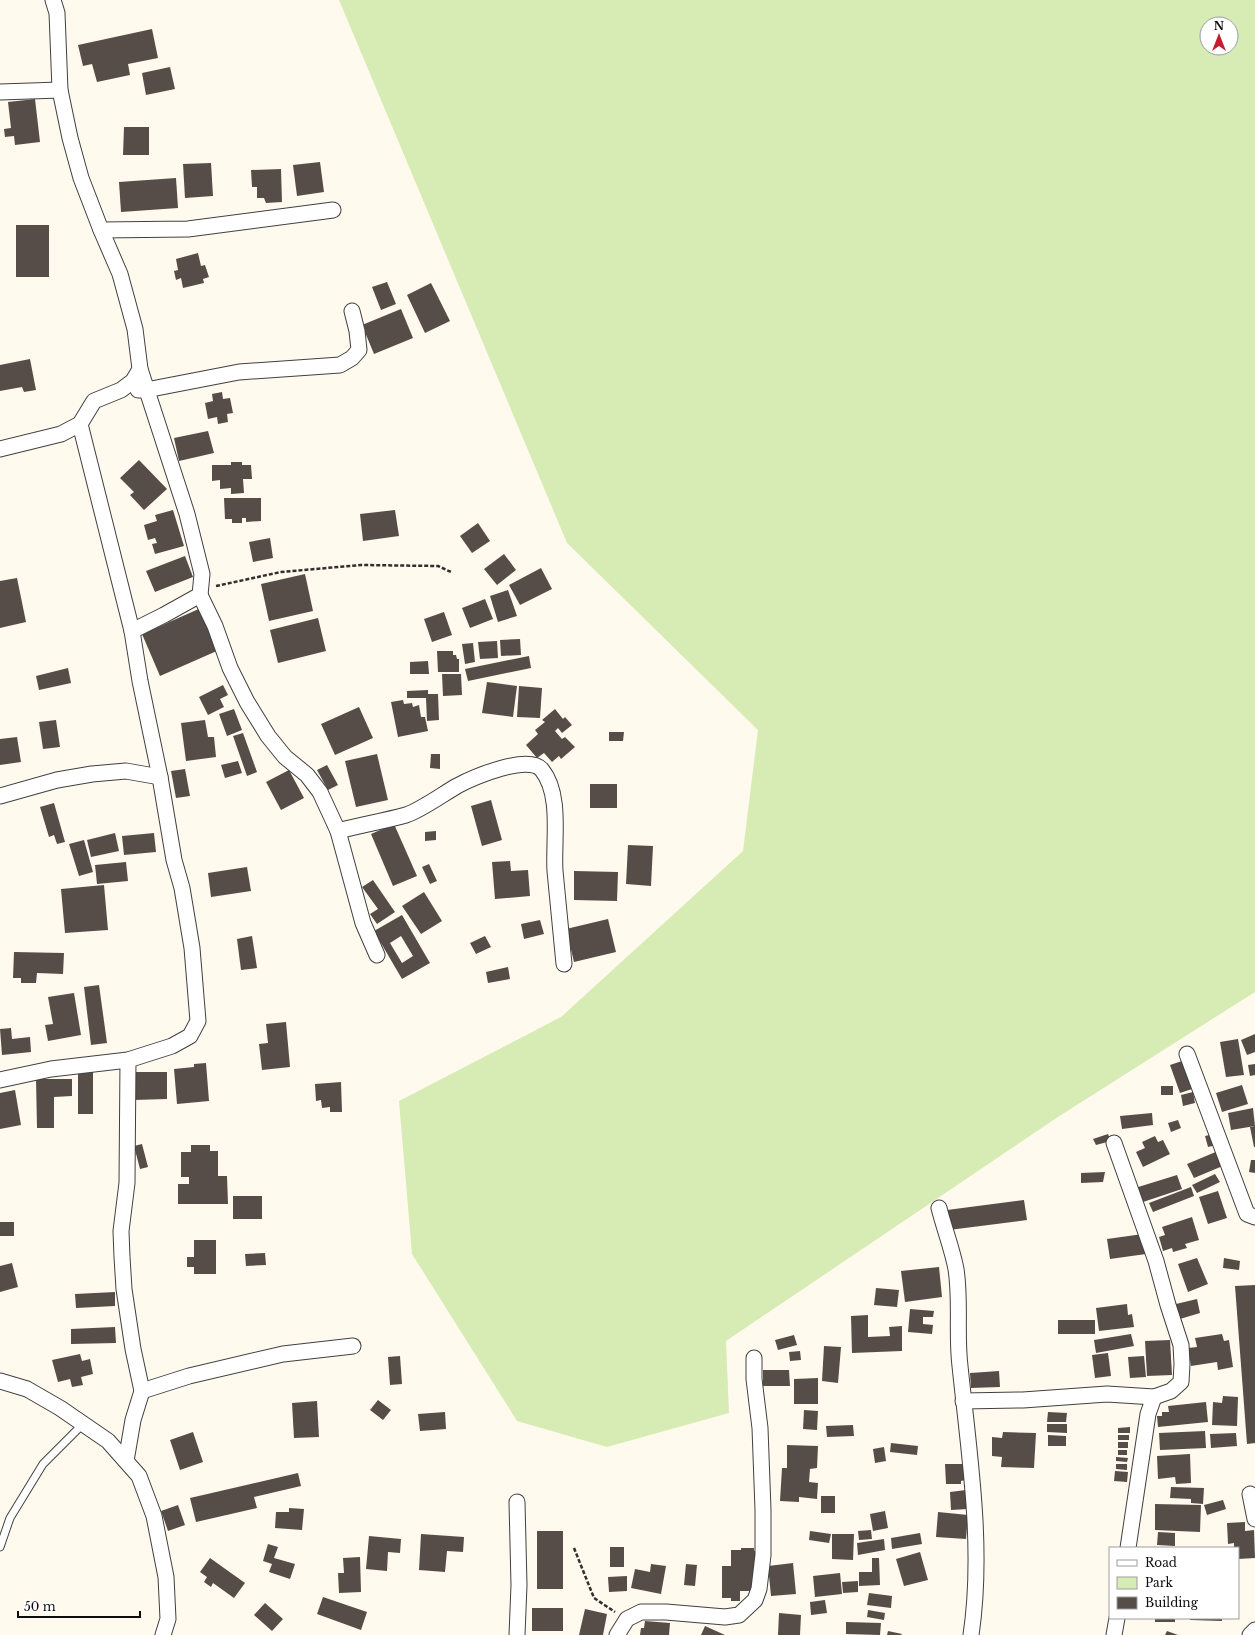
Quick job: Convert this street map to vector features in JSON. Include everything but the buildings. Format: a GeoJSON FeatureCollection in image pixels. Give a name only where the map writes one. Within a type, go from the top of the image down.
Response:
{"type":"FeatureCollection","features":[{"type":"Feature","properties":{"kind":"street"},"geometry":{"type":"LineString","coordinates":[[53,0],[57,13],[60,90],[81,178],[120,274],[135,329],[140,369],[187,514],[202,574],[200,592],[215,626],[230,668],[247,702],[268,736],[285,757],[307,775],[320,792],[338,831],[363,923],[377,955]]}},
{"type":"Feature","properties":{"kind":"street"},"geometry":{"type":"LineString","coordinates":[[0,92],[60,90]]}},
{"type":"Feature","properties":{"kind":"street"},"geometry":{"type":"LineString","coordinates":[[101,230],[188,229],[333,210]]}},
{"type":"Feature","properties":{"kind":"street"},"geometry":{"type":"LineString","coordinates":[[121,390],[146,390],[239,372],[340,365],[352,358],[359,350],[357,331],[352,311]]}},
{"type":"Feature","properties":{"kind":"street"},"geometry":{"type":"LineString","coordinates":[[0,449],[61,434],[80,424],[94,401],[121,390],[133,382],[140,369]]}},
{"type":"Feature","properties":{"kind":"street"},"geometry":{"type":"LineString","coordinates":[[0,1080],[51,1069],[128,1060],[172,1046],[190,1036],[198,1021],[192,948],[182,888],[174,860],[160,777],[140,681],[132,631],[80,424]]}},
{"type":"Feature","properties":{"kind":"street"},"geometry":{"type":"LineString","coordinates":[[132,631],[164,615],[200,592]]}},
{"type":"Feature","properties":{"kind":"street"},"geometry":{"type":"LineString","coordinates":[[338,831],[408,814],[458,785],[493,771],[509,766],[526,764],[537,765],[542,770],[550,785],[555,807],[555,869],[564,964]]}},
{"type":"Feature","properties":{"kind":"street"},"geometry":{"type":"LineString","coordinates":[[0,796],[57,780],[92,774],[126,771],[160,777]]}},
{"type":"Feature","properties":{"kind":"street"},"geometry":{"type":"LineString","coordinates":[[1187,1054],[1246,1214],[1255,1217]]}},
{"type":"Feature","properties":{"kind":"street"},"geometry":{"type":"LineString","coordinates":[[126,1461],[133,1420],[142,1392],[133,1349],[124,1289],[122,1257],[121,1231],[127,1183],[128,1060]]}},
{"type":"Feature","properties":{"kind":"street"},"geometry":{"type":"LineString","coordinates":[[963,1401],[1023,1400],[1107,1394],[1154,1397],[1171,1391],[1181,1382],[1181,1345],[1156,1261],[1114,1143]]}},
{"type":"Feature","properties":{"kind":"street"},"geometry":{"type":"LineString","coordinates":[[939,1208],[956,1268],[958,1286],[959,1363],[968,1440],[975,1532],[976,1577],[971,1635]]}},
{"type":"Feature","properties":{"kind":"street"},"geometry":{"type":"LineString","coordinates":[[142,1392],[189,1376],[283,1354],[353,1346]]}},
{"type":"Feature","properties":{"kind":"street"},"geometry":{"type":"LineString","coordinates":[[617,1635],[627,1619],[641,1612],[666,1612],[725,1617],[739,1615],[756,1600],[759,1589],[763,1555],[763,1510],[760,1428],[754,1379],[754,1358]]}},
{"type":"Feature","properties":{"kind":"street"},"geometry":{"type":"LineString","coordinates":[[0,1381],[27,1389],[108,1441],[139,1476],[154,1516],[166,1577],[168,1619],[163,1635]]}},
{"type":"Feature","properties":{"kind":"street"},"geometry":{"type":"LineString","coordinates":[[1128,1547],[1148,1414],[1154,1397]]}},
{"type":"Feature","properties":{"kind":"street"},"geometry":{"type":"LineString","coordinates":[[1250,1494],[1255,1519]]}},
{"type":"Feature","properties":{"kind":"street"},"geometry":{"type":"LineString","coordinates":[[517,1502],[519,1585],[517,1635]]}},
{"type":"Feature","properties":{"kind":"street"},"geometry":{"type":"LineString","coordinates":[[1114,1635],[1117,1619]]}},
{"type":"Feature","properties":{"kind":"street"},"geometry":{"type":"LineString","coordinates":[[1250,1635],[1255,1630]]}},
{"type":"Feature","properties":{"kind":"lane"},"geometry":{"type":"LineString","coordinates":[[0,1547],[10,1518],[43,1464],[83,1424]]}},
{"type":"Feature","properties":{"kind":"path"},"geometry":{"type":"LineString","coordinates":[[200,592],[281,572],[361,565],[438,566],[451,572]]}},
{"type":"Feature","properties":{"kind":"path"},"geometry":{"type":"LineString","coordinates":[[574,1548],[594,1598],[609,1609],[627,1619]]}},
{"type":"Feature","properties":{"kind":"green space"},"geometry":{"type":"Polygon","coordinates":[[[339,0],[1255,0],[1255,992],[1061,1115],[726,1341],[729,1413],[607,1447],[517,1421],[412,1254],[399,1101],[561,1017],[743,851],[758,730],[567,543],[339,0]]]}}]}
